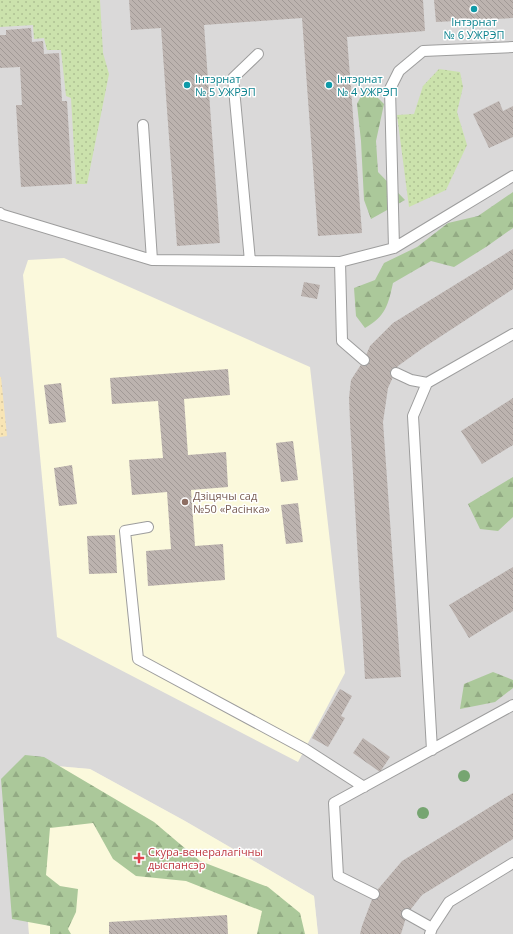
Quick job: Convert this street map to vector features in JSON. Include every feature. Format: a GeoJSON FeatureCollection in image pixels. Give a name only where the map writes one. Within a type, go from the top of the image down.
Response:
{"type":"FeatureCollection","features":[{"type":"Feature","properties":{"kind":"lane"},"geometry":{"type":"LineString","coordinates":[[394,248],[390,89],[399,71],[423,52],[513,47]]}},
{"type":"Feature","properties":{"kind":"lane"},"geometry":{"type":"LineString","coordinates":[[250,261],[233,78],[258,54]]}},
{"type":"Feature","properties":{"kind":"lane"},"geometry":{"type":"LineString","coordinates":[[143,125],[152,260]]}},
{"type":"Feature","properties":{"kind":"lane"},"geometry":{"type":"LineString","coordinates":[[0,214],[152,260],[340,262],[394,248],[513,176]]}},
{"type":"Feature","properties":{"kind":"lane"},"geometry":{"type":"LineString","coordinates":[[340,262],[342,341],[364,360]]}},
{"type":"Feature","properties":{"kind":"lane"},"geometry":{"type":"LineString","coordinates":[[432,750],[414,416],[427,383],[513,334]]}},
{"type":"Feature","properties":{"kind":"lane"},"geometry":{"type":"LineString","coordinates":[[396,372],[411,380],[427,383]]}},
{"type":"Feature","properties":{"kind":"lane"},"geometry":{"type":"LineString","coordinates":[[148,527],[125,531],[138,659],[305,748],[364,787]]}},
{"type":"Feature","properties":{"kind":"lane"},"geometry":{"type":"LineString","coordinates":[[374,894],[338,876],[334,803],[513,705]]}},
{"type":"Feature","properties":{"kind":"lane"},"geometry":{"type":"LineString","coordinates":[[407,914],[431,931],[449,902],[513,862]]}},
{"type":"Feature","properties":{"kind":"shaded area"},"geometry":{"type":"Polygon","coordinates":[[[0,0],[513,0],[513,934],[318,934],[314,896],[185,821],[90,769],[56,766],[26,895],[29,934],[0,934],[0,0]]]}},
{"type":"Feature","properties":{"kind":"shaded area","name":"Дзіцячы сад №50 «Расінка»"},"geometry":{"type":"Polygon","coordinates":[[[64,258],[310,367],[345,673],[298,762],[57,637],[23,275],[28,260],[64,258]]]}},
{"type":"Feature","properties":{"kind":"shaded area","name":"Скура-венералагічны дыспансэр"},"geometry":{"type":"Polygon","coordinates":[[[56,766],[90,769],[185,821],[314,896],[318,934],[29,934],[26,895],[56,766]]]}},
{"type":"Feature","properties":{"kind":"green space"},"geometry":{"type":"Polygon","coordinates":[[[0,0],[100,0],[103,53],[109,74],[87,184],[76,184],[71,98],[66,96],[61,50],[47,50],[44,38],[34,39],[33,25],[0,27],[0,0]]]}},
{"type":"Feature","properties":{"kind":"green space"},"geometry":{"type":"Polygon","coordinates":[[[439,69],[460,72],[463,87],[457,112],[467,145],[446,190],[409,207],[397,115],[414,114],[423,86],[439,69]]]}},
{"type":"Feature","properties":{"kind":"green space"},"geometry":{"type":"Polygon","coordinates":[[[366,86],[384,104],[376,141],[378,172],[405,200],[371,219],[364,200],[361,141],[357,104],[366,86]]]}},
{"type":"Feature","properties":{"kind":"green space"},"geometry":{"type":"Polygon","coordinates":[[[513,192],[513,228],[454,267],[431,261],[393,283],[387,304],[382,314],[372,324],[365,328],[356,316],[354,288],[375,280],[384,263],[417,247],[448,223],[478,216],[513,192]]]}},
{"type":"Feature","properties":{"kind":"green space"},"geometry":{"type":"Polygon","coordinates":[[[513,477],[513,517],[498,531],[480,529],[468,504],[513,477]]]}},
{"type":"Feature","properties":{"kind":"green space"},"geometry":{"type":"Polygon","coordinates":[[[493,672],[513,680],[513,688],[495,702],[460,709],[464,684],[493,672]]]}},
{"type":"Feature","properties":{"kind":"green space"},"geometry":{"type":"Polygon","coordinates":[[[25,755],[44,757],[154,822],[200,861],[268,887],[300,913],[305,934],[257,934],[262,911],[186,881],[136,876],[113,859],[93,823],[50,828],[46,875],[60,886],[78,889],[76,912],[68,929],[71,934],[50,934],[50,926],[12,919],[1,779],[25,755]]]}},
{"type":"Feature","properties":{"kind":"sand"},"geometry":{"type":"Polygon","coordinates":[[[0,377],[7,436],[0,437],[0,377]]]}},
{"type":"Feature","properties":{"kind":"building"},"geometry":{"type":"Polygon","coordinates":[[[129,0],[423,0],[425,31],[347,37],[362,233],[318,236],[302,18],[204,25],[220,243],[177,246],[161,28],[131,30],[129,0]]]}},
{"type":"Feature","properties":{"kind":"building","name":"Інтэрнат № 6 УЖРЭП"},"geometry":{"type":"Polygon","coordinates":[[[434,0],[513,0],[513,18],[436,22],[434,0]]]}},
{"type":"Feature","properties":{"kind":"building"},"geometry":{"type":"Polygon","coordinates":[[[31,28],[32,42],[43,41],[44,54],[59,53],[62,101],[67,101],[72,184],[21,187],[16,105],[22,105],[20,67],[0,68],[0,35],[6,35],[6,30],[31,28]]]}},
{"type":"Feature","properties":{"kind":"building"},"geometry":{"type":"Polygon","coordinates":[[[499,101],[503,111],[513,106],[513,137],[489,148],[473,114],[499,101]]]}},
{"type":"Feature","properties":{"kind":"building"},"geometry":{"type":"Polygon","coordinates":[[[513,249],[513,289],[398,366],[388,388],[383,422],[401,677],[365,679],[350,422],[349,398],[351,380],[364,360],[370,346],[393,323],[513,249]]]}},
{"type":"Feature","properties":{"kind":"building"},"geometry":{"type":"Polygon","coordinates":[[[304,282],[320,285],[317,299],[301,296],[304,282]]]}},
{"type":"Feature","properties":{"kind":"building"},"geometry":{"type":"Polygon","coordinates":[[[228,369],[230,395],[184,399],[188,455],[226,452],[228,487],[191,490],[195,546],[223,544],[225,580],[148,586],[146,551],[171,549],[167,492],[132,495],[129,460],[163,458],[158,401],[112,404],[110,378],[228,369]]]}},
{"type":"Feature","properties":{"kind":"building"},"geometry":{"type":"Polygon","coordinates":[[[61,383],[66,422],[49,424],[44,385],[61,383]]]}},
{"type":"Feature","properties":{"kind":"building"},"geometry":{"type":"Polygon","coordinates":[[[513,398],[513,445],[482,464],[461,431],[513,398]]]}},
{"type":"Feature","properties":{"kind":"building"},"geometry":{"type":"Polygon","coordinates":[[[293,441],[298,480],[281,482],[276,443],[293,441]]]}},
{"type":"Feature","properties":{"kind":"building"},"geometry":{"type":"Polygon","coordinates":[[[72,465],[77,504],[59,506],[54,468],[72,465]]]}},
{"type":"Feature","properties":{"kind":"building"},"geometry":{"type":"Polygon","coordinates":[[[298,503],[303,542],[286,544],[281,505],[298,503]]]}},
{"type":"Feature","properties":{"kind":"building"},"geometry":{"type":"Polygon","coordinates":[[[115,535],[117,573],[89,574],[87,536],[115,535]]]}},
{"type":"Feature","properties":{"kind":"building"},"geometry":{"type":"Polygon","coordinates":[[[513,567],[513,611],[469,638],[449,605],[513,567]]]}},
{"type":"Feature","properties":{"kind":"building"},"geometry":{"type":"Polygon","coordinates":[[[340,689],[352,696],[341,716],[345,718],[328,747],[312,738],[340,689]]]}},
{"type":"Feature","properties":{"kind":"building"},"geometry":{"type":"Polygon","coordinates":[[[363,738],[390,757],[380,772],[353,753],[363,738]]]}},
{"type":"Feature","properties":{"kind":"building"},"geometry":{"type":"Polygon","coordinates":[[[513,793],[513,839],[422,895],[407,914],[401,934],[360,934],[374,894],[402,861],[513,793]]]}},
{"type":"Feature","properties":{"kind":"building"},"geometry":{"type":"Polygon","coordinates":[[[227,915],[228,934],[109,934],[109,922],[227,915]]]}},
{"type":"Feature","properties":{"kind":"place","name":"Інтэрнат № 6 УЖРЭП"},"geometry":{"type":"Point","coordinates":[474,9]}},
{"type":"Feature","properties":{"kind":"place","name":"Інтэрнат № 5 УЖРЭП"},"geometry":{"type":"Point","coordinates":[187,85]}},
{"type":"Feature","properties":{"kind":"place","name":"Інтэрнат № 4 УЖРЭП"},"geometry":{"type":"Point","coordinates":[329,85]}},
{"type":"Feature","properties":{"kind":"place","name":"Дзіцячы сад №50 «Расінка»"},"geometry":{"type":"Point","coordinates":[185,502]}},
{"type":"Feature","properties":{"kind":"place","name":"Скура-венералагічны дыспансэр"},"geometry":{"type":"Point","coordinates":[139,858]}}]}
